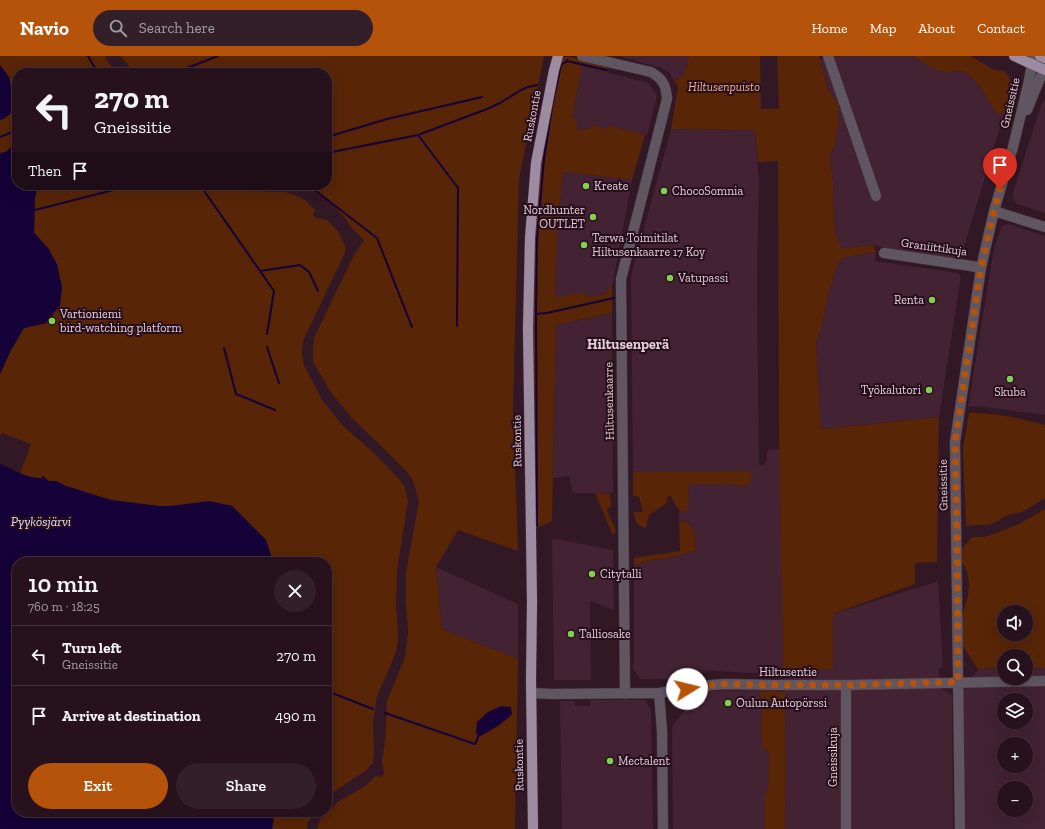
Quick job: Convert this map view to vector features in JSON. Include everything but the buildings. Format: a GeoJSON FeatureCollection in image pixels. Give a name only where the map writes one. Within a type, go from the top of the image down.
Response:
{"type":"FeatureCollection","features":[{"type":"Feature","properties":{"kind":"main road","name":"Ruskontie"},"geometry":{"type":"LineString","coordinates":[[533,829],[532,602],[528,337],[530,238],[536,163],[558,56]]}},
{"type":"Feature","properties":{"kind":"main road"},"geometry":{"type":"LineString","coordinates":[[1014,56],[1034,60],[1045,68]]}},
{"type":"Feature","properties":{"kind":"main road"},"geometry":{"type":"LineString","coordinates":[[1040,56],[1045,58]]}},
{"type":"Feature","properties":{"kind":"street","name":"Hiltusenkaarre"},"geometry":{"type":"LineString","coordinates":[[582,56],[651,72],[663,82],[667,90],[667,99],[621,279],[625,694]]}},
{"type":"Feature","properties":{"kind":"street"},"geometry":{"type":"LineString","coordinates":[[828,56],[876,196]]}},
{"type":"Feature","properties":{"kind":"street","name":"Gneissitie"},"geometry":{"type":"LineString","coordinates":[[960,829],[955,442],[981,268],[994,211],[1013,148],[1034,60]]}},
{"type":"Feature","properties":{"kind":"street","name":"Gneissitie"},"geometry":{"type":"LineString","coordinates":[[1013,148],[1045,68]]}},
{"type":"Feature","properties":{"kind":"street"},"geometry":{"type":"LineString","coordinates":[[994,211],[1045,227]]}},
{"type":"Feature","properties":{"kind":"street","name":"Graniittikuja"},"geometry":{"type":"LineString","coordinates":[[884,253],[981,268]]}},
{"type":"Feature","properties":{"kind":"street","name":"Hiltusentie"},"geometry":{"type":"LineString","coordinates":[[532,693],[659,693],[725,684],[846,685],[1045,681]]}},
{"type":"Feature","properties":{"kind":"street","name":"Gneissikuja"},"geometry":{"type":"LineString","coordinates":[[846,685],[846,829]]}},
{"type":"Feature","properties":{"kind":"street"},"geometry":{"type":"LineString","coordinates":[[659,693],[662,730],[663,829]]}},
{"type":"Feature","properties":{"kind":"shaded area"},"geometry":{"type":"Polygon","coordinates":[[[618,56],[689,56],[684,75],[674,81],[669,72],[661,68],[618,56]]]}},
{"type":"Feature","properties":{"kind":"shaded area"},"geometry":{"type":"Polygon","coordinates":[[[826,56],[913,56],[922,62],[946,72],[961,71],[968,74],[979,85],[995,112],[1000,114],[1005,111],[960,260],[908,253],[873,245],[842,248],[835,234],[833,182],[830,156],[835,145],[839,123],[837,115],[839,103],[828,90],[820,60],[826,56]]]}},
{"type":"Feature","properties":{"kind":"shaded area"},"geometry":{"type":"Polygon","coordinates":[[[582,66],[649,83],[657,96],[647,135],[607,130],[593,126],[586,130],[576,129],[572,117],[582,66]]]}},
{"type":"Feature","properties":{"kind":"shaded area"},"geometry":{"type":"Polygon","coordinates":[[[1043,100],[1045,102],[1045,213],[1017,204],[1012,196],[1043,100]]]}},
{"type":"Feature","properties":{"kind":"shaded area"},"geometry":{"type":"Polygon","coordinates":[[[671,129],[755,130],[759,181],[757,283],[759,465],[764,465],[767,460],[767,450],[780,449],[783,669],[833,669],[833,614],[938,581],[943,666],[939,670],[940,688],[952,695],[953,829],[785,829],[785,692],[783,670],[778,672],[751,673],[699,670],[668,679],[641,679],[633,668],[634,565],[696,551],[695,534],[690,525],[685,521],[679,522],[679,510],[683,512],[689,502],[688,488],[692,484],[724,484],[745,486],[750,471],[633,472],[631,276],[671,129]]]}},
{"type":"Feature","properties":{"kind":"shaded area"},"geometry":{"type":"Polygon","coordinates":[[[563,172],[632,180],[612,287],[608,287],[606,294],[587,297],[555,298],[557,232],[563,172]]]}},
{"type":"Feature","properties":{"kind":"shaded area"},"geometry":{"type":"Polygon","coordinates":[[[1008,224],[1045,236],[1045,415],[977,406],[968,407],[994,248],[1002,226],[1008,224]]]}},
{"type":"Feature","properties":{"kind":"shaded area"},"geometry":{"type":"Polygon","coordinates":[[[876,252],[875,261],[957,273],[961,276],[939,417],[821,429],[816,343],[837,265],[842,258],[876,252]]]}},
{"type":"Feature","properties":{"kind":"shaded area"},"geometry":{"type":"Polygon","coordinates":[[[612,313],[613,493],[573,493],[569,476],[553,478],[556,325],[612,313]]]}},
{"type":"Feature","properties":{"kind":"shaded area"},"geometry":{"type":"Polygon","coordinates":[[[552,538],[613,550],[614,610],[590,601],[591,680],[554,680],[552,538]]]}},
{"type":"Feature","properties":{"kind":"shaded area"},"geometry":{"type":"Polygon","coordinates":[[[436,567],[518,604],[518,659],[442,629],[436,567]]]}},
{"type":"Feature","properties":{"kind":"shaded area"},"geometry":{"type":"Polygon","coordinates":[[[997,668],[997,685],[1033,685],[1033,668],[1045,668],[1045,829],[966,829],[963,691],[978,669],[997,668]]]}},
{"type":"Feature","properties":{"kind":"shaded area"},"geometry":{"type":"Polygon","coordinates":[[[761,690],[761,749],[766,749],[769,755],[768,789],[765,794],[765,829],[673,829],[672,727],[699,691],[761,690]]]}},
{"type":"Feature","properties":{"kind":"shaded area"},"geometry":{"type":"Polygon","coordinates":[[[590,700],[645,700],[651,709],[653,829],[562,829],[560,701],[575,701],[575,706],[590,706],[590,700]]]}},
{"type":"Feature","properties":{"kind":"green space"},"geometry":{"type":"Polygon","coordinates":[[[0,56],[105,56],[113,68],[12,68],[12,147],[6,152],[0,153],[0,120],[5,118],[9,77],[0,65],[0,56]]]}},
{"type":"Feature","properties":{"kind":"green space"},"geometry":{"type":"Polygon","coordinates":[[[120,56],[544,56],[519,179],[513,408],[518,551],[458,530],[436,567],[442,629],[518,659],[515,829],[317,829],[320,820],[323,817],[332,817],[332,808],[338,802],[365,786],[376,776],[381,777],[384,773],[382,762],[385,741],[387,701],[405,657],[408,632],[406,572],[419,501],[413,481],[407,472],[352,418],[332,394],[313,362],[314,338],[353,257],[364,240],[332,204],[312,190],[332,190],[332,68],[131,68],[120,56]]]}},
{"type":"Feature","properties":{"kind":"green space","name":"Hiltusenpuisto"},"geometry":{"type":"Polygon","coordinates":[[[689,56],[760,56],[761,109],[779,109],[777,56],[819,56],[828,90],[839,103],[837,115],[839,123],[835,145],[830,156],[833,182],[835,234],[842,248],[873,245],[876,252],[842,258],[837,265],[816,343],[821,429],[939,417],[937,562],[915,563],[915,584],[833,614],[833,669],[783,670],[779,436],[778,161],[758,162],[755,130],[671,129],[678,87],[674,81],[684,75],[689,56]]]}},
{"type":"Feature","properties":{"kind":"green space"},"geometry":{"type":"Polygon","coordinates":[[[913,56],[970,56],[995,70],[1005,71],[1013,84],[1005,111],[1000,115],[995,112],[979,85],[968,74],[961,71],[946,72],[934,69],[913,56]]]}},
{"type":"Feature","properties":{"kind":"green space"},"geometry":{"type":"Polygon","coordinates":[[[565,57],[607,67],[606,72],[582,66],[572,117],[577,122],[576,129],[586,130],[593,126],[607,129],[610,126],[645,135],[632,180],[563,172],[557,232],[555,297],[584,292],[587,297],[606,294],[608,287],[612,287],[612,313],[556,325],[552,521],[535,529],[533,314],[534,239],[541,159],[560,61],[565,57]]]}},
{"type":"Feature","properties":{"kind":"green space"},"geometry":{"type":"Polygon","coordinates":[[[37,190],[233,190],[286,192],[305,200],[315,210],[313,215],[316,218],[327,220],[338,231],[346,248],[303,341],[302,352],[304,365],[322,400],[343,426],[374,453],[400,480],[405,488],[408,501],[397,571],[397,648],[377,696],[373,723],[373,762],[367,770],[332,794],[332,557],[271,557],[266,540],[232,506],[158,506],[111,500],[66,486],[56,481],[49,481],[42,478],[20,474],[31,444],[2,433],[0,436],[0,374],[11,350],[24,328],[46,323],[60,305],[62,287],[48,248],[34,233],[35,196],[37,190]]]}},
{"type":"Feature","properties":{"kind":"green space"},"geometry":{"type":"Polygon","coordinates":[[[969,413],[988,413],[1007,416],[1045,425],[1045,498],[1022,512],[1008,515],[992,524],[966,526],[963,448],[969,413]]]}},
{"type":"Feature","properties":{"kind":"green space"},"geometry":{"type":"Polygon","coordinates":[[[751,471],[752,479],[750,483],[745,486],[724,484],[692,484],[688,488],[689,502],[687,512],[681,511],[675,505],[671,496],[667,497],[667,503],[649,515],[646,528],[638,525],[636,521],[634,512],[643,512],[639,497],[633,496],[633,472],[751,471]]]}},
{"type":"Feature","properties":{"kind":"green space"},"geometry":{"type":"Polygon","coordinates":[[[595,493],[610,494],[611,506],[607,510],[616,531],[613,536],[595,493]]]}},
{"type":"Feature","properties":{"kind":"green space"},"geometry":{"type":"Polygon","coordinates":[[[1045,509],[1045,668],[1033,668],[1033,649],[997,649],[997,668],[978,669],[963,646],[962,616],[968,596],[969,583],[967,571],[961,561],[961,550],[972,537],[985,537],[1017,525],[1045,509]]]}},
{"type":"Feature","properties":{"kind":"green space"},"geometry":{"type":"Polygon","coordinates":[[[685,521],[692,528],[695,538],[696,551],[634,565],[634,558],[680,551],[679,522],[685,521]]]}},
{"type":"Feature","properties":{"kind":"green space"},"geometry":{"type":"Polygon","coordinates":[[[761,690],[785,692],[785,829],[765,829],[765,794],[768,789],[769,755],[766,749],[760,750],[762,747],[761,690]]]}},
{"type":"Feature","properties":{"kind":"green space"},"geometry":{"type":"Polygon","coordinates":[[[274,817],[311,817],[308,822],[307,829],[272,829],[274,817]]]}},
{"type":"Feature","properties":{"kind":"water"},"geometry":{"type":"Polygon","coordinates":[[[0,65],[9,77],[12,90],[12,111],[5,118],[0,120],[0,65]]]}},
{"type":"Feature","properties":{"kind":"water"},"geometry":{"type":"Polygon","coordinates":[[[12,147],[12,190],[37,190],[35,196],[34,233],[48,248],[57,264],[62,287],[60,305],[46,323],[24,328],[11,350],[0,374],[0,153],[6,152],[12,147]]]}},
{"type":"Feature","properties":{"kind":"water","name":"Pyykösjärvi"},"geometry":{"type":"Polygon","coordinates":[[[0,464],[25,475],[36,478],[41,478],[43,476],[49,481],[56,481],[66,486],[111,500],[158,506],[171,506],[209,501],[232,506],[266,540],[271,557],[12,557],[12,817],[274,817],[272,829],[0,829],[0,464]]]}},
{"type":"Feature","properties":{"kind":"water"},"geometry":{"type":"Polygon","coordinates":[[[501,706],[511,707],[512,714],[496,727],[478,737],[476,732],[477,722],[488,712],[501,706]]]}},
{"type":"Feature","properties":{"kind":"waterway"},"geometry":{"type":"LineString","coordinates":[[88,56],[95,68]]}},
{"type":"Feature","properties":{"kind":"waterway"},"geometry":{"type":"LineString","coordinates":[[187,68],[218,56]]}},
{"type":"Feature","properties":{"kind":"waterway"},"geometry":{"type":"LineString","coordinates":[[537,526],[537,239],[544,159],[552,107],[561,65],[567,60]]}},
{"type":"Feature","properties":{"kind":"waterway"},"geometry":{"type":"LineString","coordinates":[[567,61],[606,70]]}},
{"type":"Feature","properties":{"kind":"waterway"},"geometry":{"type":"LineString","coordinates":[[332,152],[418,135],[487,109],[521,90],[537,85]]}},
{"type":"Feature","properties":{"kind":"waterway"},"geometry":{"type":"LineString","coordinates":[[332,136],[387,119],[482,97]]}},
{"type":"Feature","properties":{"kind":"waterway"},"geometry":{"type":"LineString","coordinates":[[0,137],[12,132]]}},
{"type":"Feature","properties":{"kind":"waterway"},"geometry":{"type":"LineString","coordinates":[[418,135],[458,188],[457,326]]}},
{"type":"Feature","properties":{"kind":"waterway"},"geometry":{"type":"LineString","coordinates":[[35,210],[113,190]]}},
{"type":"Feature","properties":{"kind":"waterway"},"geometry":{"type":"LineString","coordinates":[[203,190],[274,291],[267,334]]}},
{"type":"Feature","properties":{"kind":"waterway"},"geometry":{"type":"LineString","coordinates":[[315,190],[377,238],[412,327]]}},
{"type":"Feature","properties":{"kind":"waterway"},"geometry":{"type":"LineString","coordinates":[[260,271],[300,265],[309,272],[318,291]]}},
{"type":"Feature","properties":{"kind":"waterway"},"geometry":{"type":"LineString","coordinates":[[536,314],[547,313],[614,298]]}},
{"type":"Feature","properties":{"kind":"waterway"},"geometry":{"type":"LineString","coordinates":[[267,347],[279,383]]}},
{"type":"Feature","properties":{"kind":"waterway"},"geometry":{"type":"LineString","coordinates":[[224,348],[236,394],[275,410]]}},
{"type":"Feature","properties":{"kind":"waterway"},"geometry":{"type":"LineString","coordinates":[[332,693],[373,709]]}},
{"type":"Feature","properties":{"kind":"waterway"},"geometry":{"type":"LineString","coordinates":[[385,713],[475,744],[478,737]]}},
{"type":"Feature","properties":{"kind":"place","name":"Kreate"},"geometry":{"type":"Point","coordinates":[586,186]}},
{"type":"Feature","properties":{"kind":"place","name":"ChocoSomnia"},"geometry":{"type":"Point","coordinates":[664,191]}},
{"type":"Feature","properties":{"kind":"place","name":"Nordhunter OUTLET"},"geometry":{"type":"Point","coordinates":[593,217]}},
{"type":"Feature","properties":{"kind":"place","name":"Terwa Toimitilat Hiltusenkaarre 17 Koy"},"geometry":{"type":"Point","coordinates":[584,245]}},
{"type":"Feature","properties":{"kind":"place","name":"Vatupassi"},"geometry":{"type":"Point","coordinates":[670,278]}},
{"type":"Feature","properties":{"kind":"place","name":"Renta"},"geometry":{"type":"Point","coordinates":[932,300]}},
{"type":"Feature","properties":{"kind":"place","name":"Vartioniemi bird-watching platform"},"geometry":{"type":"Point","coordinates":[52,321]}},
{"type":"Feature","properties":{"kind":"place","name":"Skuba"},"geometry":{"type":"Point","coordinates":[1010,379]}},
{"type":"Feature","properties":{"kind":"place","name":"Työkalutori"},"geometry":{"type":"Point","coordinates":[929,390]}},
{"type":"Feature","properties":{"kind":"place","name":"Citytalli"},"geometry":{"type":"Point","coordinates":[592,574]}},
{"type":"Feature","properties":{"kind":"place","name":"Talliosake"},"geometry":{"type":"Point","coordinates":[571,634]}},
{"type":"Feature","properties":{"kind":"place","name":"Oulun Autopörssi"},"geometry":{"type":"Point","coordinates":[728,703]}},
{"type":"Feature","properties":{"kind":"place","name":"Mectalent"},"geometry":{"type":"Point","coordinates":[610,761]}},
{"type":"Feature","properties":{"kind":"district","name":"Hiltusenperä"},"geometry":{"type":"Point","coordinates":[628,344]}},
{"type":"Feature","properties":{"kind":"route"},"geometry":{"type":"LineString","coordinates":[[687,689],[725,684],[846,685],[958,682],[955,442],[981,268],[1000,189]]}}]}
